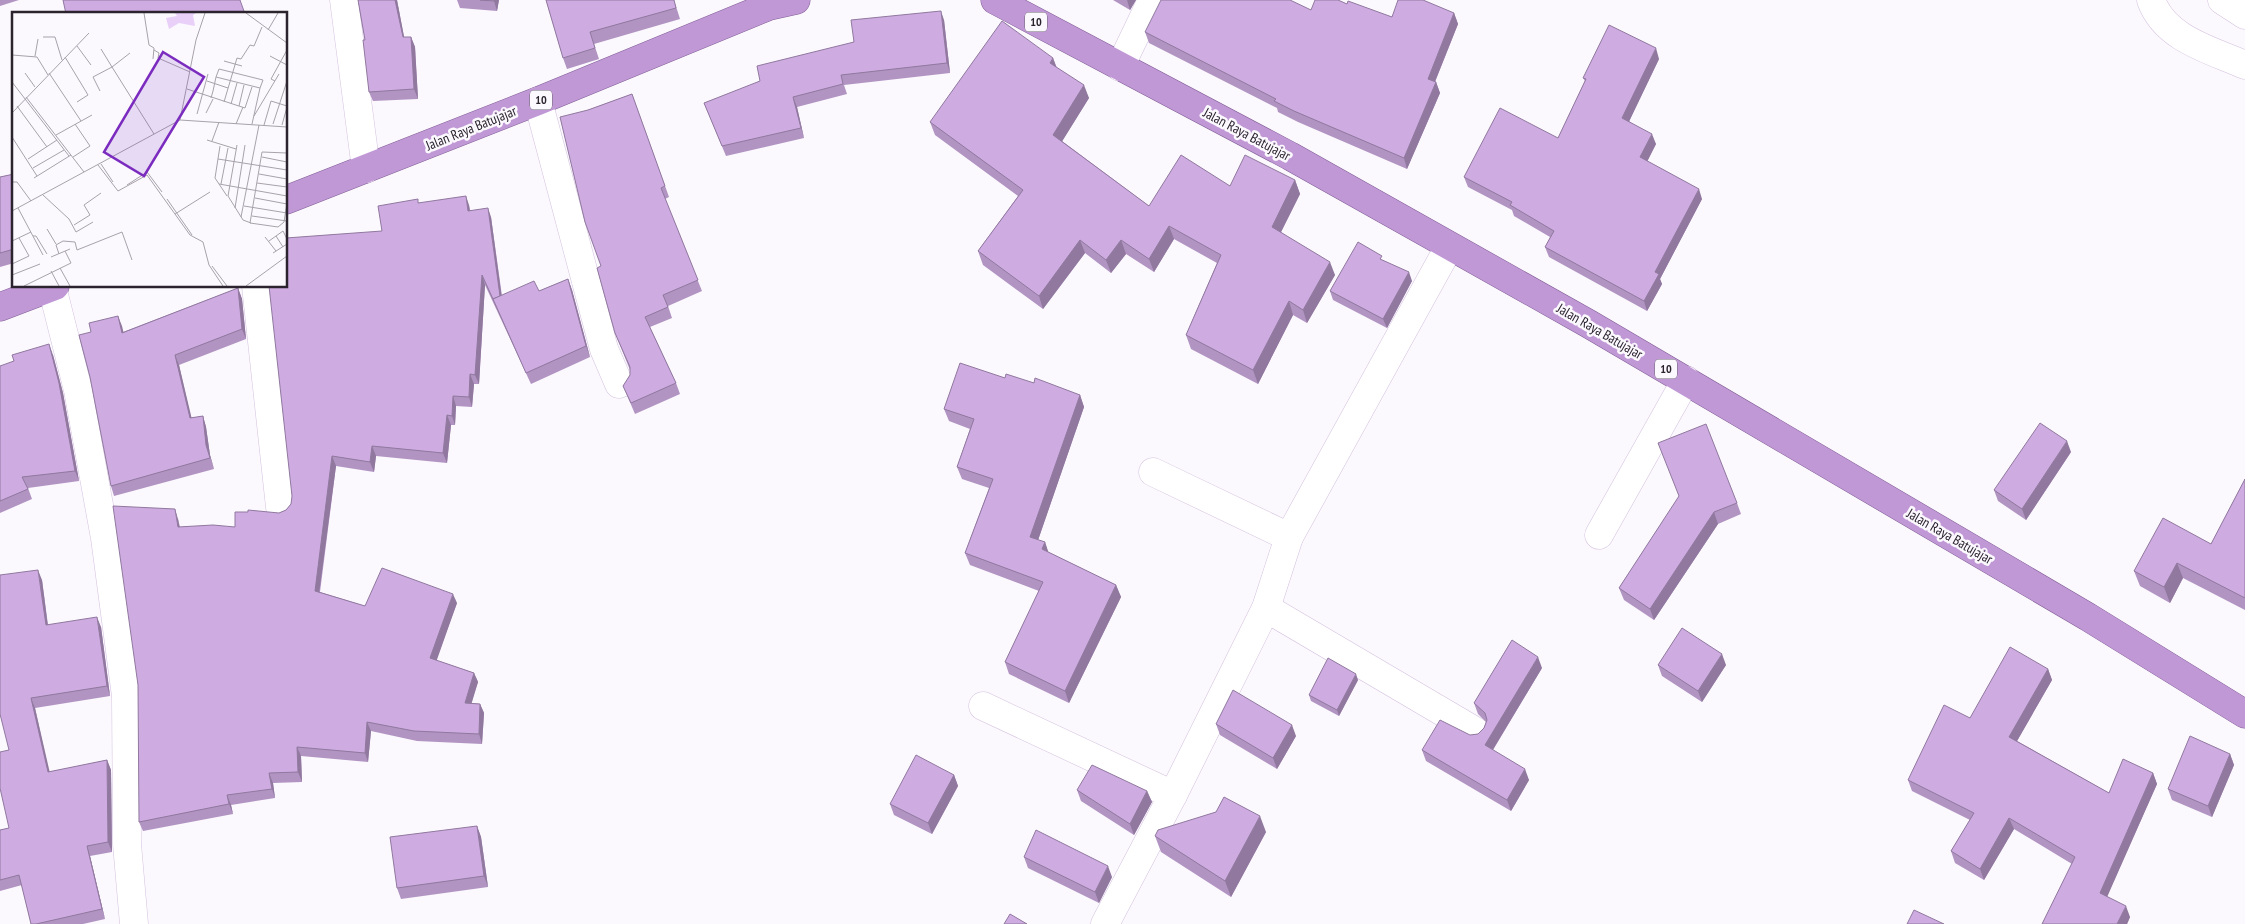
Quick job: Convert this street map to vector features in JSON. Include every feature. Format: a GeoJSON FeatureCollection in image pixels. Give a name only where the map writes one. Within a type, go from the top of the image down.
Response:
{"type":"FeatureCollection","features":[{"type":"Feature","properties":{"kind":"highway","name":"Jalan Raya Batujajar"},"geometry":{"type":"LineString","coordinates":[[288,199],[538,101],[769,6],[796,0]]}},
{"type":"Feature","properties":{"kind":"highway","name":"Jalan Raya Batujajar"},"geometry":{"type":"LineString","coordinates":[[995,0],[1290,156],[1589,324],[2088,617],[2156,661],[2245,714]]}},
{"type":"Feature","properties":{"kind":"highway"},"geometry":{"type":"LineString","coordinates":[[0,307],[50,288]]}},
{"type":"Feature","properties":{"kind":"street"},"geometry":{"type":"LineString","coordinates":[[344,0],[366,169]]}},
{"type":"Feature","properties":{"kind":"street"},"geometry":{"type":"LineString","coordinates":[[1120,67],[1152,0]]}},
{"type":"Feature","properties":{"kind":"street"},"geometry":{"type":"LineString","coordinates":[[2151,0],[2167,25],[2183,38],[2245,65]]}},
{"type":"Feature","properties":{"kind":"street"},"geometry":{"type":"LineString","coordinates":[[2222,0],[2245,15]]}},
{"type":"Feature","properties":{"kind":"street"},"geometry":{"type":"LineString","coordinates":[[538,101],[604,349],[619,384]]}},
{"type":"Feature","properties":{"kind":"street"},"geometry":{"type":"LineString","coordinates":[[1105,924],[1173,795],[1266,608],[1289,537],[1449,247]]}},
{"type":"Feature","properties":{"kind":"street"},"geometry":{"type":"LineString","coordinates":[[53,288],[78,390],[105,538],[126,696],[127,844],[134,924]]}},
{"type":"Feature","properties":{"kind":"street"},"geometry":{"type":"LineString","coordinates":[[256,288],[280,506]]}},
{"type":"Feature","properties":{"kind":"street"},"geometry":{"type":"LineString","coordinates":[[1599,535],[1686,380]]}},
{"type":"Feature","properties":{"kind":"street"},"geometry":{"type":"LineString","coordinates":[[1154,472],[1289,537]]}},
{"type":"Feature","properties":{"kind":"street"},"geometry":{"type":"LineString","coordinates":[[1266,608],[1475,731]]}},
{"type":"Feature","properties":{"kind":"street"},"geometry":{"type":"LineString","coordinates":[[983,706],[1173,795]]}},
{"type":"Feature","properties":{"kind":"building"},"geometry":{"type":"Polygon","coordinates":[[[63,0],[240,0],[244,12],[66,12],[63,0]]]}},
{"type":"Feature","properties":{"kind":"building"},"geometry":{"type":"Polygon","coordinates":[[[358,0],[395,0],[403,37],[411,37],[414,89],[369,92],[363,40],[365,40],[358,0]]]}},
{"type":"Feature","properties":{"kind":"building"},"geometry":{"type":"Polygon","coordinates":[[[546,0],[674,0],[676,8],[590,32],[595,48],[563,58],[546,0]]]}},
{"type":"Feature","properties":{"kind":"building"},"geometry":{"type":"Polygon","coordinates":[[[1161,0],[1290,0],[1311,10],[1315,0],[1338,0],[1347,4],[1348,1],[1392,17],[1398,0],[1423,0],[1454,13],[1428,79],[1436,82],[1404,158],[1294,111],[1274,101],[1276,99],[1145,32],[1161,0]]]}},
{"type":"Feature","properties":{"kind":"building"},"geometry":{"type":"Polygon","coordinates":[[[941,11],[947,63],[841,75],[843,84],[793,97],[801,128],[722,146],[704,103],[760,81],[757,66],[854,42],[851,20],[941,11]]]}},
{"type":"Feature","properties":{"kind":"building"},"geometry":{"type":"Polygon","coordinates":[[[1002,21],[1053,58],[1050,63],[1084,85],[1053,135],[1149,206],[1181,155],[1230,186],[1245,155],[1295,180],[1272,227],[1330,262],[1303,310],[1289,301],[1253,370],[1186,335],[1221,255],[1169,226],[1149,259],[1121,240],[1106,260],[1080,240],[1039,296],[978,251],[1023,190],[930,122],[1002,21]]]}},
{"type":"Feature","properties":{"kind":"building"},"geometry":{"type":"Polygon","coordinates":[[[1609,25],[1656,48],[1622,118],[1652,134],[1640,157],[1699,189],[1655,272],[1659,274],[1644,301],[1545,247],[1554,231],[1510,205],[1512,202],[1464,177],[1500,108],[1558,138],[1586,79],[1583,78],[1609,25]]]}},
{"type":"Feature","properties":{"kind":"building"},"geometry":{"type":"Polygon","coordinates":[[[632,94],[665,186],[661,188],[698,280],[663,295],[668,307],[645,317],[676,383],[631,403],[623,386],[630,375],[630,367],[615,333],[597,268],[601,266],[585,222],[560,117],[588,110],[632,94]]]}},
{"type":"Feature","properties":{"kind":"building"},"geometry":{"type":"Polygon","coordinates":[[[12,174],[12,250],[0,253],[0,177],[12,174]]]}},
{"type":"Feature","properties":{"kind":"building"},"geometry":{"type":"Polygon","coordinates":[[[466,196],[468,211],[488,208],[500,296],[493,299],[482,275],[475,375],[470,374],[469,397],[453,396],[452,416],[447,415],[443,453],[372,446],[370,462],[332,456],[315,591],[365,606],[382,568],[453,594],[430,658],[474,673],[465,703],[480,704],[479,734],[414,731],[367,722],[365,753],[297,747],[298,772],[269,773],[272,789],[227,795],[229,804],[139,822],[138,685],[113,506],[175,509],[178,527],[213,525],[235,527],[235,512],[248,512],[248,510],[279,513],[286,510],[291,504],[292,496],[269,288],[288,288],[288,238],[382,231],[378,206],[418,199],[418,203],[466,196]]]}},
{"type":"Feature","properties":{"kind":"building"},"geometry":{"type":"Polygon","coordinates":[[[1358,242],[1382,256],[1380,259],[1409,272],[1383,319],[1330,291],[1358,242]]]}},
{"type":"Feature","properties":{"kind":"building"},"geometry":{"type":"Polygon","coordinates":[[[568,279],[586,346],[526,373],[493,299],[534,281],[539,291],[568,279]]]}},
{"type":"Feature","properties":{"kind":"building"},"geometry":{"type":"Polygon","coordinates":[[[238,288],[242,329],[175,355],[190,418],[203,416],[206,445],[210,458],[111,486],[90,377],[79,335],[91,332],[89,323],[118,316],[122,333],[238,288]]]}},
{"type":"Feature","properties":{"kind":"building"},"geometry":{"type":"Polygon","coordinates":[[[49,344],[59,383],[75,471],[22,477],[28,489],[0,501],[0,366],[14,361],[12,355],[49,344]]]}},
{"type":"Feature","properties":{"kind":"building"},"geometry":{"type":"Polygon","coordinates":[[[960,363],[1005,378],[1006,374],[1034,383],[1035,378],[1080,395],[1030,537],[1045,542],[1042,549],[1116,585],[1065,691],[1005,662],[1043,582],[965,553],[993,479],[957,467],[974,419],[944,409],[960,363]]]}},
{"type":"Feature","properties":{"kind":"building"},"geometry":{"type":"Polygon","coordinates":[[[2040,423],[2067,441],[2022,509],[1994,490],[2040,423]]]}},
{"type":"Feature","properties":{"kind":"building"},"geometry":{"type":"Polygon","coordinates":[[[1706,424],[1737,503],[1714,512],[1650,609],[1619,588],[1679,496],[1658,443],[1706,424]]]}},
{"type":"Feature","properties":{"kind":"building"},"geometry":{"type":"Polygon","coordinates":[[[2245,479],[2245,598],[2177,563],[2164,587],[2134,571],[2163,518],[2211,544],[2245,479]]]}},
{"type":"Feature","properties":{"kind":"building"},"geometry":{"type":"Polygon","coordinates":[[[38,570],[46,625],[97,617],[107,686],[31,698],[48,772],[107,760],[108,842],[87,846],[102,909],[31,924],[19,875],[0,880],[0,830],[9,828],[0,788],[0,752],[9,750],[0,714],[0,575],[38,570]]]}},
{"type":"Feature","properties":{"kind":"building"},"geometry":{"type":"Polygon","coordinates":[[[1682,628],[1722,654],[1698,691],[1658,665],[1682,628]]]}},
{"type":"Feature","properties":{"kind":"building"},"geometry":{"type":"Polygon","coordinates":[[[1512,640],[1538,657],[1485,745],[1525,769],[1507,800],[1422,750],[1440,720],[1470,735],[1478,734],[1484,728],[1487,720],[1485,713],[1474,703],[1512,640]]]}},
{"type":"Feature","properties":{"kind":"building"},"geometry":{"type":"Polygon","coordinates":[[[2010,647],[2048,669],[2009,737],[2109,793],[2123,759],[2153,773],[2100,893],[2126,906],[2117,924],[2042,924],[2075,857],[2009,818],[1980,869],[1951,851],[1974,813],[1908,780],[1944,705],[1970,718],[2010,647]]]}},
{"type":"Feature","properties":{"kind":"building"},"geometry":{"type":"Polygon","coordinates":[[[1328,658],[1356,674],[1337,710],[1309,695],[1328,658]]]}},
{"type":"Feature","properties":{"kind":"building"},"geometry":{"type":"Polygon","coordinates":[[[1233,690],[1292,725],[1273,758],[1216,724],[1233,690]]]}},
{"type":"Feature","properties":{"kind":"building"},"geometry":{"type":"Polygon","coordinates":[[[2190,736],[2230,754],[2208,806],[2168,789],[2190,736]]]}},
{"type":"Feature","properties":{"kind":"building"},"geometry":{"type":"Polygon","coordinates":[[[916,755],[954,775],[928,823],[890,804],[916,755]]]}},
{"type":"Feature","properties":{"kind":"building"},"geometry":{"type":"Polygon","coordinates":[[[1092,765],[1147,791],[1130,824],[1077,790],[1092,765]]]}},
{"type":"Feature","properties":{"kind":"building"},"geometry":{"type":"Polygon","coordinates":[[[1224,797],[1260,816],[1225,881],[1155,836],[1158,830],[1216,812],[1224,797]]]}},
{"type":"Feature","properties":{"kind":"building"},"geometry":{"type":"Polygon","coordinates":[[[477,826],[484,876],[397,888],[390,837],[477,826]]]}},
{"type":"Feature","properties":{"kind":"building"},"geometry":{"type":"Polygon","coordinates":[[[1036,830],[1108,866],[1095,892],[1024,857],[1036,830]]]}},
{"type":"Feature","properties":{"kind":"building"},"geometry":{"type":"Polygon","coordinates":[[[1914,910],[1944,924],[1907,924],[1914,910]]]}},
{"type":"Feature","properties":{"kind":"building"},"geometry":{"type":"Polygon","coordinates":[[[1010,914],[1027,924],[1004,924],[1010,914]]]}}]}
